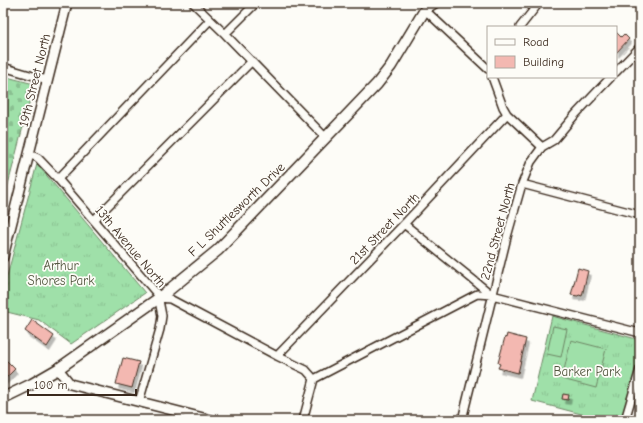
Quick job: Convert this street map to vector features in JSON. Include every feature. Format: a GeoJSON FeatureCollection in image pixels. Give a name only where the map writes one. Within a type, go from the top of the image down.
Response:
{"type":"FeatureCollection","features":[{"type":"Feature","properties":{"kind":"main road","name":"F L Shuttlesworth Drive"},"geometry":{"type":"LineString","coordinates":[[3,398],[32,384],[58,368],[159,298],[218,250],[377,84],[391,66],[427,6]]}},
{"type":"Feature","properties":{"kind":"street","name":"19th Street North"},"geometry":{"type":"LineString","coordinates":[[3,257],[67,3]]}},
{"type":"Feature","properties":{"kind":"street"},"geometry":{"type":"LineString","coordinates":[[193,3],[252,61],[326,138]]}},
{"type":"Feature","properties":{"kind":"street"},"geometry":{"type":"LineString","coordinates":[[225,34],[256,3]]}},
{"type":"Feature","properties":{"kind":"street"},"geometry":{"type":"LineString","coordinates":[[521,26],[539,3]]}},
{"type":"Feature","properties":{"kind":"street"},"geometry":{"type":"LineString","coordinates":[[427,6],[487,67]]}},
{"type":"Feature","properties":{"kind":"street"},"geometry":{"type":"LineString","coordinates":[[58,179],[210,20]]}},
{"type":"Feature","properties":{"kind":"street"},"geometry":{"type":"LineString","coordinates":[[617,71],[640,47]]}},
{"type":"Feature","properties":{"kind":"street"},"geometry":{"type":"LineString","coordinates":[[94,220],[252,61]]}},
{"type":"Feature","properties":{"kind":"street"},"geometry":{"type":"LineString","coordinates":[[3,67],[47,80]]}},
{"type":"Feature","properties":{"kind":"street"},"geometry":{"type":"LineString","coordinates":[[492,78],[502,107],[507,114],[542,147]]}},
{"type":"Feature","properties":{"kind":"street","name":"22nd Street North"},"geometry":{"type":"LineString","coordinates":[[462,420],[492,295],[522,184],[531,162],[542,147],[554,140],[610,78]]}},
{"type":"Feature","properties":{"kind":"street","name":"21st Street North"},"geometry":{"type":"LineString","coordinates":[[277,356],[507,114]]}},
{"type":"Feature","properties":{"kind":"street","name":"13th Avenue North"},"geometry":{"type":"LineString","coordinates":[[29,154],[38,158],[58,179],[135,267],[159,298],[170,299],[306,370],[314,379]]}},
{"type":"Feature","properties":{"kind":"street"},"geometry":{"type":"LineString","coordinates":[[522,184],[640,215]]}},
{"type":"Feature","properties":{"kind":"street"},"geometry":{"type":"LineString","coordinates":[[404,224],[492,295]]}},
{"type":"Feature","properties":{"kind":"street"},"geometry":{"type":"LineString","coordinates":[[303,420],[314,379],[477,294],[492,295],[640,333]]}},
{"type":"Feature","properties":{"kind":"street"},"geometry":{"type":"LineString","coordinates":[[139,402],[160,329],[162,316],[159,298]]}},
{"type":"Feature","properties":{"kind":"street"},"geometry":{"type":"LineString","coordinates":[[58,368],[70,384],[211,420]]}},
{"type":"Feature","properties":{"kind":"street"},"geometry":{"type":"LineString","coordinates":[[625,420],[640,369]]}},
{"type":"Feature","properties":{"kind":"green space"},"geometry":{"type":"Polygon","coordinates":[[[3,76],[34,84],[3,204],[3,76]]]}},
{"type":"Feature","properties":{"kind":"green space","name":"Arthur Shores Park"},"geometry":{"type":"Polygon","coordinates":[[[37,164],[145,293],[71,344],[39,320],[3,311],[3,291],[37,164]]]}},
{"type":"Feature","properties":{"kind":"green space","name":"Barker Park"},"geometry":{"type":"Polygon","coordinates":[[[552,316],[640,340],[640,369],[625,420],[604,420],[532,401],[552,316]]]}},
{"type":"Feature","properties":{"kind":"green space"},"geometry":{"type":"Polygon","coordinates":[[[553,326],[567,329],[561,357],[547,354],[553,326]]]}},
{"type":"Feature","properties":{"kind":"green space"},"geometry":{"type":"Polygon","coordinates":[[[571,340],[606,349],[596,388],[562,379],[571,340]]]}},
{"type":"Feature","properties":{"kind":"building"},"geometry":{"type":"Polygon","coordinates":[[[617,33],[621,37],[624,34],[629,39],[617,52],[617,33]]]}},
{"type":"Feature","properties":{"kind":"building"},"geometry":{"type":"Polygon","coordinates":[[[578,268],[588,271],[582,296],[571,295],[578,268]]]}},
{"type":"Feature","properties":{"kind":"building"},"geometry":{"type":"Polygon","coordinates":[[[32,320],[54,336],[47,347],[25,331],[32,320]]]}},
{"type":"Feature","properties":{"kind":"building"},"geometry":{"type":"Polygon","coordinates":[[[507,334],[526,339],[518,373],[498,368],[500,364],[498,363],[507,334]]]}},
{"type":"Feature","properties":{"kind":"building"},"geometry":{"type":"Polygon","coordinates":[[[3,357],[15,369],[3,381],[3,357]]]}},
{"type":"Feature","properties":{"kind":"building"},"geometry":{"type":"Polygon","coordinates":[[[123,358],[139,362],[132,388],[116,384],[123,358]]]}},
{"type":"Feature","properties":{"kind":"building"},"geometry":{"type":"Polygon","coordinates":[[[563,394],[569,395],[568,400],[562,399],[563,394]]]}}]}
